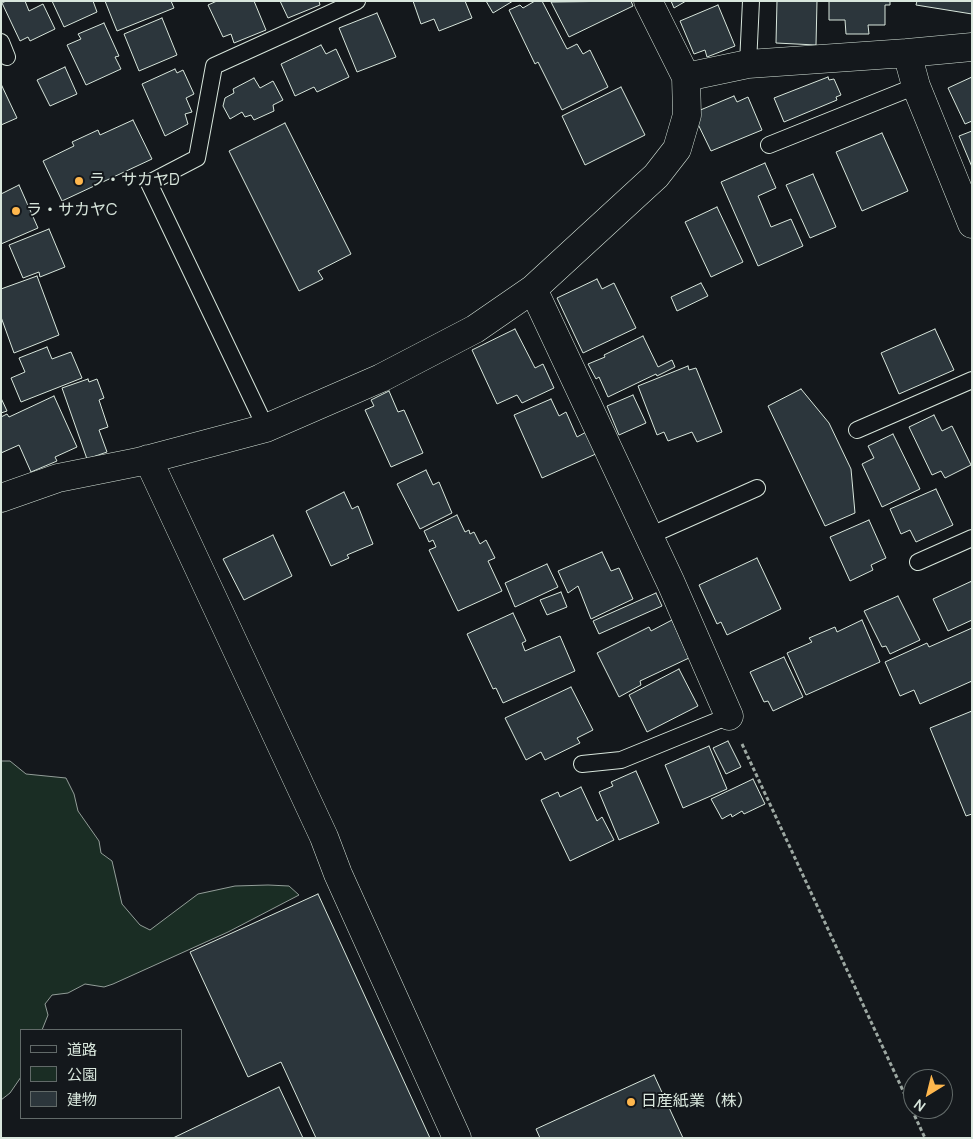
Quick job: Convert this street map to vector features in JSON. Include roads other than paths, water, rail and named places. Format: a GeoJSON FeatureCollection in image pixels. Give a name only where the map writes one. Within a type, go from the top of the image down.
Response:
{"type":"FeatureCollection","features":[{"type":"Feature","properties":{"kind":"street"},"geometry":{"type":"LineString","coordinates":[[1,498],[58,478],[148,458],[266,428],[381,378],[475,329],[533,289],[656,176],[677,149],[687,115],[686,77],[648,1]]}},
{"type":"Feature","properties":{"kind":"street"},"geometry":{"type":"LineString","coordinates":[[686,77],[748,64],[972,47]]}},
{"type":"Feature","properties":{"kind":"street"},"geometry":{"type":"LineString","coordinates":[[907,53],[916,86],[972,224]]}},
{"type":"Feature","properties":{"kind":"street"},"geometry":{"type":"LineString","coordinates":[[533,289],[649,536],[729,716]]}},
{"type":"Feature","properties":{"kind":"street"},"geometry":{"type":"LineString","coordinates":[[148,458],[324,837],[338,874],[457,1138]]}},
{"type":"Feature","properties":{"kind":"lane"},"geometry":{"type":"LineString","coordinates":[[266,428],[149,183],[197,158],[214,66],[357,1]]}},
{"type":"Feature","properties":{"kind":"lane"},"geometry":{"type":"LineString","coordinates":[[748,64],[751,1]]}},
{"type":"Feature","properties":{"kind":"lane"},"geometry":{"type":"LineString","coordinates":[[769,145],[916,86]]}},
{"type":"Feature","properties":{"kind":"lane"},"geometry":{"type":"LineString","coordinates":[[857,430],[972,380]]}},
{"type":"Feature","properties":{"kind":"lane"},"geometry":{"type":"LineString","coordinates":[[649,536],[757,488]]}},
{"type":"Feature","properties":{"kind":"lane"},"geometry":{"type":"LineString","coordinates":[[918,562],[972,538]]}},
{"type":"Feature","properties":{"kind":"lane"},"geometry":{"type":"LineString","coordinates":[[582,764],[621,760],[729,716]]}},
{"type":"Feature","properties":{"kind":"place","name":"ラ・サカヤD"},"geometry":{"type":"Point","coordinates":[79,181]}},
{"type":"Feature","properties":{"kind":"place","name":"ラ・サカヤC"},"geometry":{"type":"Point","coordinates":[16,211]}},
{"type":"Feature","properties":{"kind":"place","name":"日産紙業（株）"},"geometry":{"type":"Point","coordinates":[631,1102]}}]}
